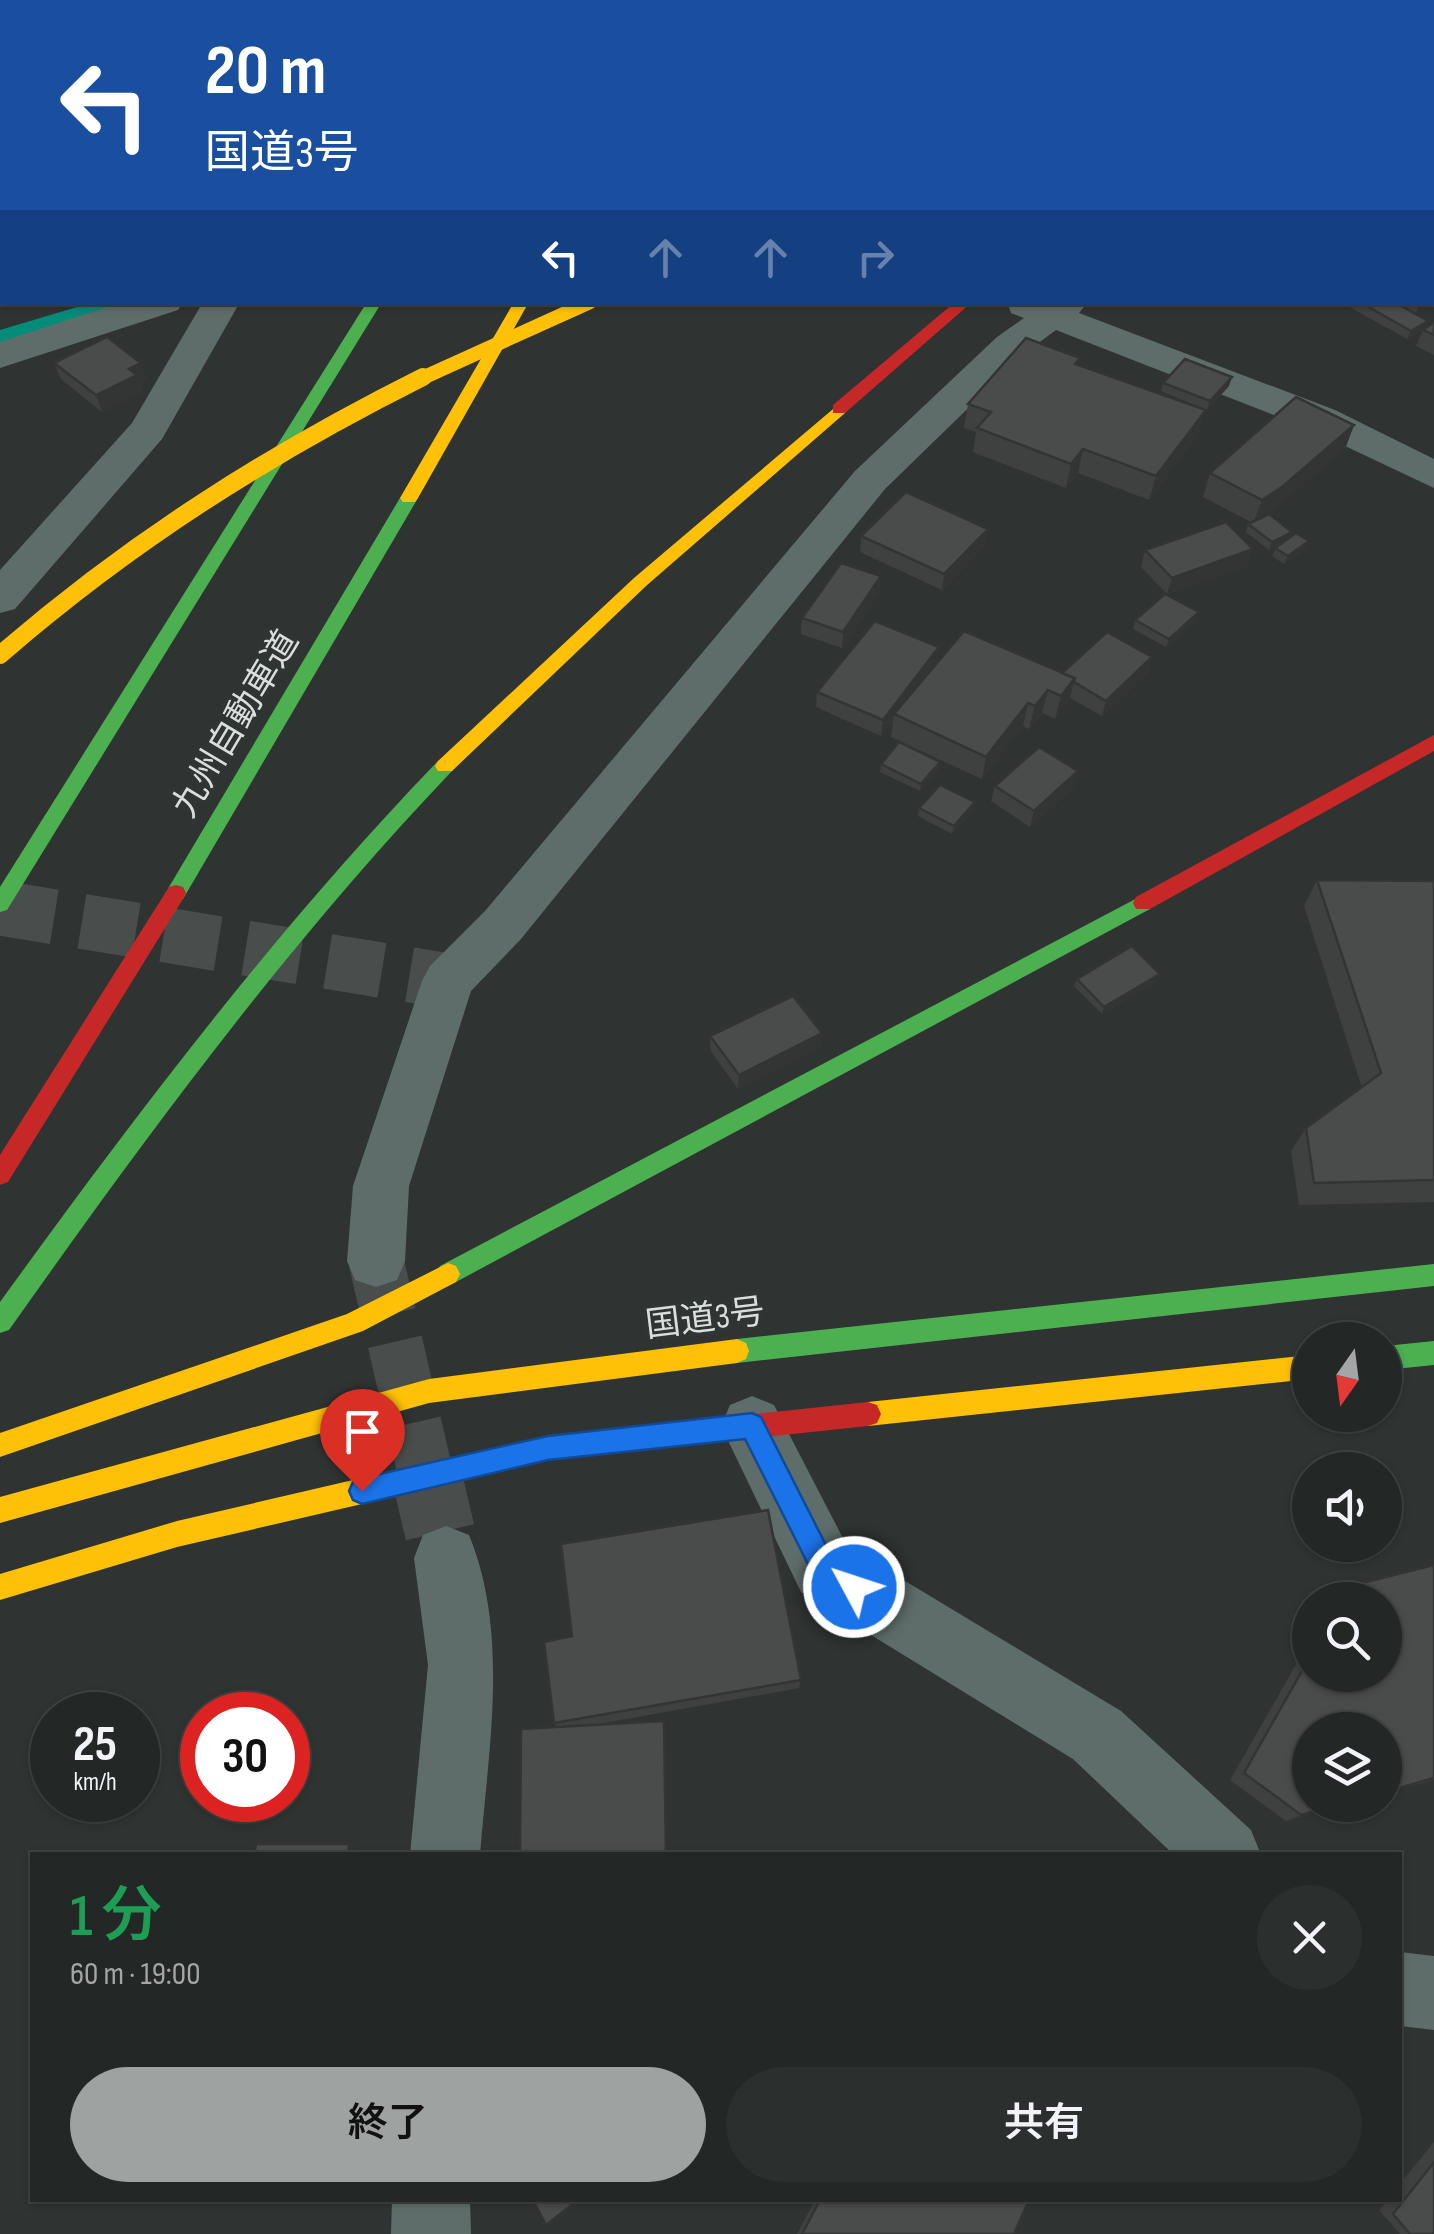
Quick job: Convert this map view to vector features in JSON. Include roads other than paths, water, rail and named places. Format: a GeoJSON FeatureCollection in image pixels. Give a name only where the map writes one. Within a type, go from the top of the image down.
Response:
{"type":"FeatureCollection","features":[{"type":"Feature","properties":{"kind":"main road"},"geometry":{"type":"LineString","coordinates":[[0,904],[373,305]]}},
{"type":"Feature","properties":{"kind":"main road","name":"九州自動車道"},"geometry":{"type":"LineString","coordinates":[[0,1175],[229,808],[520,305]]}},
{"type":"Feature","properties":{"kind":"main road"},"geometry":{"type":"LineString","coordinates":[[0,654],[46,609],[140,536],[238,470],[438,366],[583,305]]}},
{"type":"Feature","properties":{"kind":"main road"},"geometry":{"type":"LineString","coordinates":[[0,1322],[220,1020],[333,882],[455,758],[715,515],[961,305]]}},
{"type":"Feature","properties":{"kind":"main road"},"geometry":{"type":"LineString","coordinates":[[0,1445],[354,1323],[946,1012],[1434,742]]}},
{"type":"Feature","properties":{"kind":"main road","name":"国道3号"},"geometry":{"type":"LineString","coordinates":[[0,1510],[430,1391],[812,1340],[1434,1275]]}},
{"type":"Feature","properties":{"kind":"main road"},"geometry":{"type":"LineString","coordinates":[[1402,1356],[1434,1353]]}},
{"type":"Feature","properties":{"kind":"main road"},"geometry":{"type":"LineString","coordinates":[[0,1587],[177,1534],[548,1448],[1292,1368]]}},
{"type":"Feature","properties":{"kind":"street"},"geometry":{"type":"LineString","coordinates":[[0,356],[40,339],[155,305]]}},
{"type":"Feature","properties":{"kind":"street"},"geometry":{"type":"LineString","coordinates":[[0,598],[148,430],[220,305]]}},
{"type":"Feature","properties":{"kind":"street"},"geometry":{"type":"LineString","coordinates":[[376,1260],[381,1186],[448,982],[503,925],[870,480],[1047,306],[1321,419],[1434,476]]}},
{"type":"Feature","properties":{"kind":"street"},"geometry":{"type":"LineString","coordinates":[[752,1426],[824,1569],[1098,1735],[1223,1852]]}},
{"type":"Feature","properties":{"kind":"street"},"geometry":{"type":"LineString","coordinates":[[444,1852],[461,1664],[446,1558]]}},
{"type":"Feature","properties":{"kind":"street"},"geometry":{"type":"LineString","coordinates":[[1402,1988],[1434,1993]]}},
{"type":"Feature","properties":{"kind":"street"},"geometry":{"type":"LineString","coordinates":[[430,2202],[431,2234]]}},
{"type":"Feature","properties":{"kind":"waterway"},"geometry":{"type":"LineString","coordinates":[[0,342],[126,305]]}},
{"type":"Feature","properties":{"kind":"tunnel"},"geometry":{"type":"LineString","coordinates":[[0,908],[448,981]]}},
{"type":"Feature","properties":{"kind":"tunnel"},"geometry":{"type":"LineString","coordinates":[[376,1261],[424,1467]]}},
{"type":"Feature","properties":{"kind":"tunnel"},"geometry":{"type":"LineString","coordinates":[[424,1464],[446,1558]]}}]}
